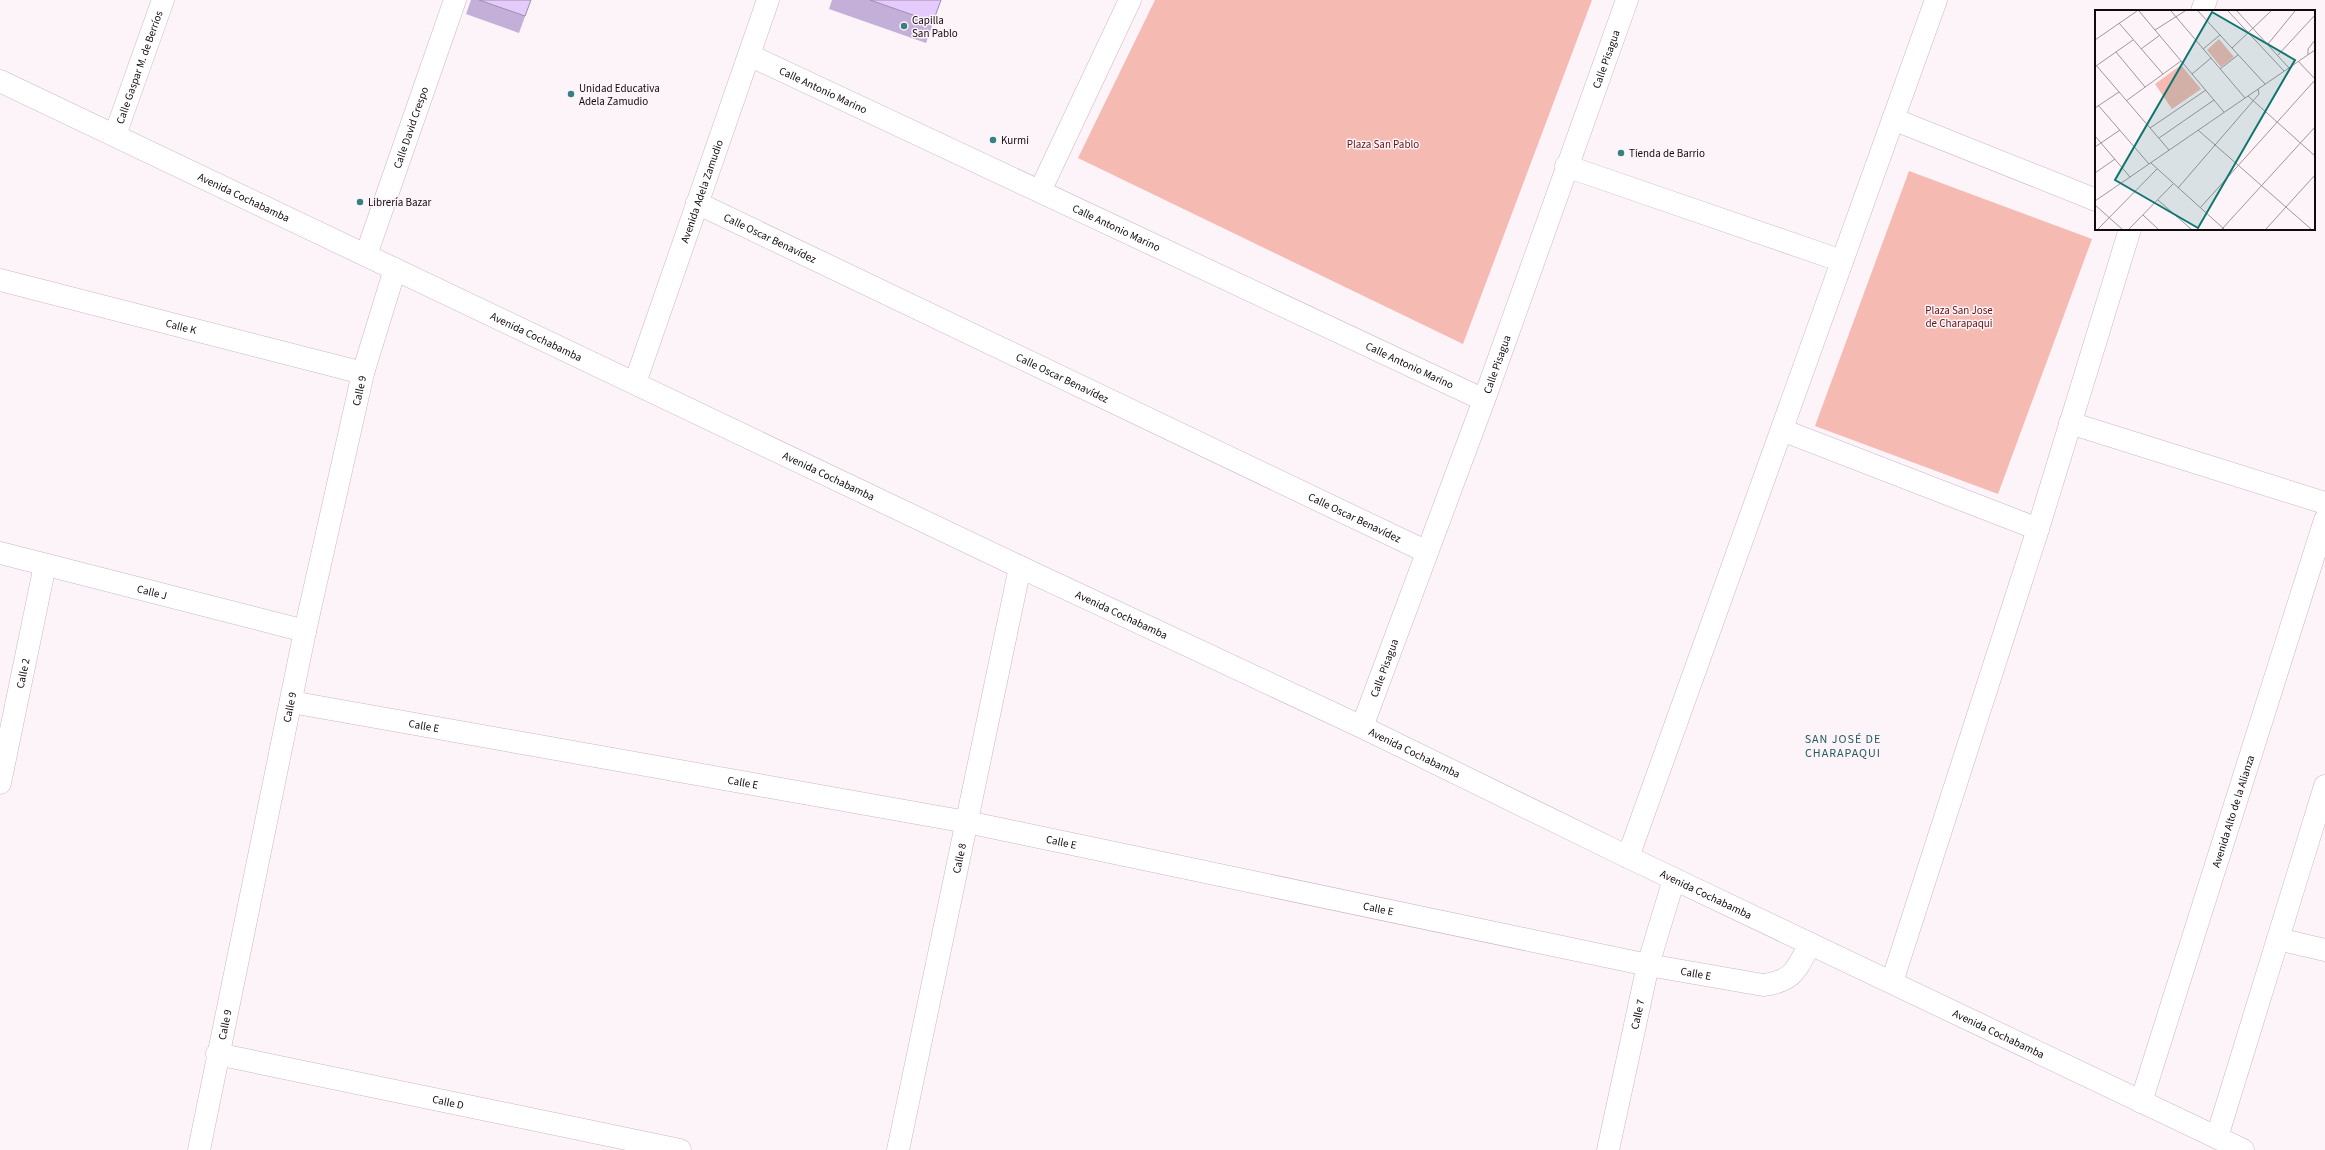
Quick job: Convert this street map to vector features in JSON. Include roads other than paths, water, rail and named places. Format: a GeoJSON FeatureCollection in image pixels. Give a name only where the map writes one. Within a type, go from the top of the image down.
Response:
{"type":"FeatureCollection","features":[{"type":"Feature","properties":{"kind":"street","name":"Calle Gaspar M. de Berríos"},"geometry":{"type":"LineString","coordinates":[[115,136],[164,0]]}},
{"type":"Feature","properties":{"kind":"street","name":"Calle David Crespo"},"geometry":{"type":"LineString","coordinates":[[366,255],[455,0]]}},
{"type":"Feature","properties":{"kind":"street","name":"Avenida Adela Zamudio"},"geometry":{"type":"LineString","coordinates":[[635,383],[768,0]]}},
{"type":"Feature","properties":{"kind":"street"},"geometry":{"type":"LineString","coordinates":[[1040,191],[1130,0]]}},
{"type":"Feature","properties":{"kind":"street","name":"Calle Pisagua"},"geometry":{"type":"LineString","coordinates":[[1362,727],[1426,552],[1484,400],[1566,166],[1627,0]]}},
{"type":"Feature","properties":{"kind":"street"},"geometry":{"type":"LineString","coordinates":[[1628,857],[1936,0]]}},
{"type":"Feature","properties":{"kind":"street"},"geometry":{"type":"LineString","coordinates":[[2202,10],[2206,0]]}},
{"type":"Feature","properties":{"kind":"street","name":"Calle Antonio Marino"},"geometry":{"type":"LineString","coordinates":[[748,55],[1484,400]]}},
{"type":"Feature","properties":{"kind":"street","name":"Avenida Cochabamba"},"geometry":{"type":"LineString","coordinates":[[0,81],[1020,567],[1362,727],[1628,857],[2243,1150]]}},
{"type":"Feature","properties":{"kind":"street"},"geometry":{"type":"LineString","coordinates":[[1893,119],[2095,200]]}},
{"type":"Feature","properties":{"kind":"street"},"geometry":{"type":"LineString","coordinates":[[1566,166],[1842,261]]}},
{"type":"Feature","properties":{"kind":"street","name":"Calle Oscar Benavídez"},"geometry":{"type":"LineString","coordinates":[[697,203],[1426,552]]}},
{"type":"Feature","properties":{"kind":"street"},"geometry":{"type":"LineString","coordinates":[[1892,982],[2038,529],[2130,230]]}},
{"type":"Feature","properties":{"kind":"street","name":"Calle 9"},"geometry":{"type":"LineString","coordinates":[[199,1150],[217,1054],[305,631],[363,373],[395,269]]}},
{"type":"Feature","properties":{"kind":"street","name":"Calle K"},"geometry":{"type":"LineString","coordinates":[[0,280],[363,373]]}},
{"type":"Feature","properties":{"kind":"street"},"geometry":{"type":"LineString","coordinates":[[2070,423],[2325,502]]}},
{"type":"Feature","properties":{"kind":"street"},"geometry":{"type":"LineString","coordinates":[[1782,430],[2038,529]]}},
{"type":"Feature","properties":{"kind":"street","name":"Avenida Alto de la Alianza"},"geometry":{"type":"LineString","coordinates":[[2141,1102],[2325,520]]}},
{"type":"Feature","properties":{"kind":"street","name":"Calle J"},"geometry":{"type":"LineString","coordinates":[[0,553],[305,631]]}},
{"type":"Feature","properties":{"kind":"street","name":"Calle 2"},"geometry":{"type":"LineString","coordinates":[[0,783],[45,565]]}},
{"type":"Feature","properties":{"kind":"street","name":"Calle 8"},"geometry":{"type":"LineString","coordinates":[[898,1150],[1020,567]]}},
{"type":"Feature","properties":{"kind":"street","name":"Calle E"},"geometry":{"type":"LineString","coordinates":[[291,702],[967,822],[1648,965],[1763,985],[1780,983],[1793,974],[1810,944]]}},
{"type":"Feature","properties":{"kind":"street"},"geometry":{"type":"LineString","coordinates":[[2217,1137],[2325,786]]}},
{"type":"Feature","properties":{"kind":"street","name":"Calle 7"},"geometry":{"type":"LineString","coordinates":[[1608,1150],[1648,965],[1674,879]]}},
{"type":"Feature","properties":{"kind":"street"},"geometry":{"type":"LineString","coordinates":[[2278,939],[2325,950]]}},
{"type":"Feature","properties":{"kind":"street","name":"Calle D"},"geometry":{"type":"LineString","coordinates":[[217,1054],[680,1150]]}},
{"type":"Feature","properties":{"kind":"place","name":"Capilla San Pablo"},"geometry":{"type":"Point","coordinates":[904,26]}},
{"type":"Feature","properties":{"kind":"place","name":"Unidad Educativa Adela Zamudio"},"geometry":{"type":"Point","coordinates":[571,94]}},
{"type":"Feature","properties":{"kind":"place","name":"Kurmi"},"geometry":{"type":"Point","coordinates":[993,140]}},
{"type":"Feature","properties":{"kind":"place","name":"Tienda de Barrio"},"geometry":{"type":"Point","coordinates":[1621,153]}},
{"type":"Feature","properties":{"kind":"place","name":"Librería Bazar"},"geometry":{"type":"Point","coordinates":[360,202]}},
{"type":"Feature","properties":{"kind":"district","name":"SAN JOSÉ DE CHARAPAQUI"},"geometry":{"type":"Point","coordinates":[1843,746]}},
{"type":"Feature","properties":{"kind":"park label","name":"Plaza San Pablo"},"geometry":{"type":"Point","coordinates":[1383,144]}},
{"type":"Feature","properties":{"kind":"park label","name":"Plaza San Jose de Charapaqui"},"geometry":{"type":"Point","coordinates":[1959,316]}}]}
